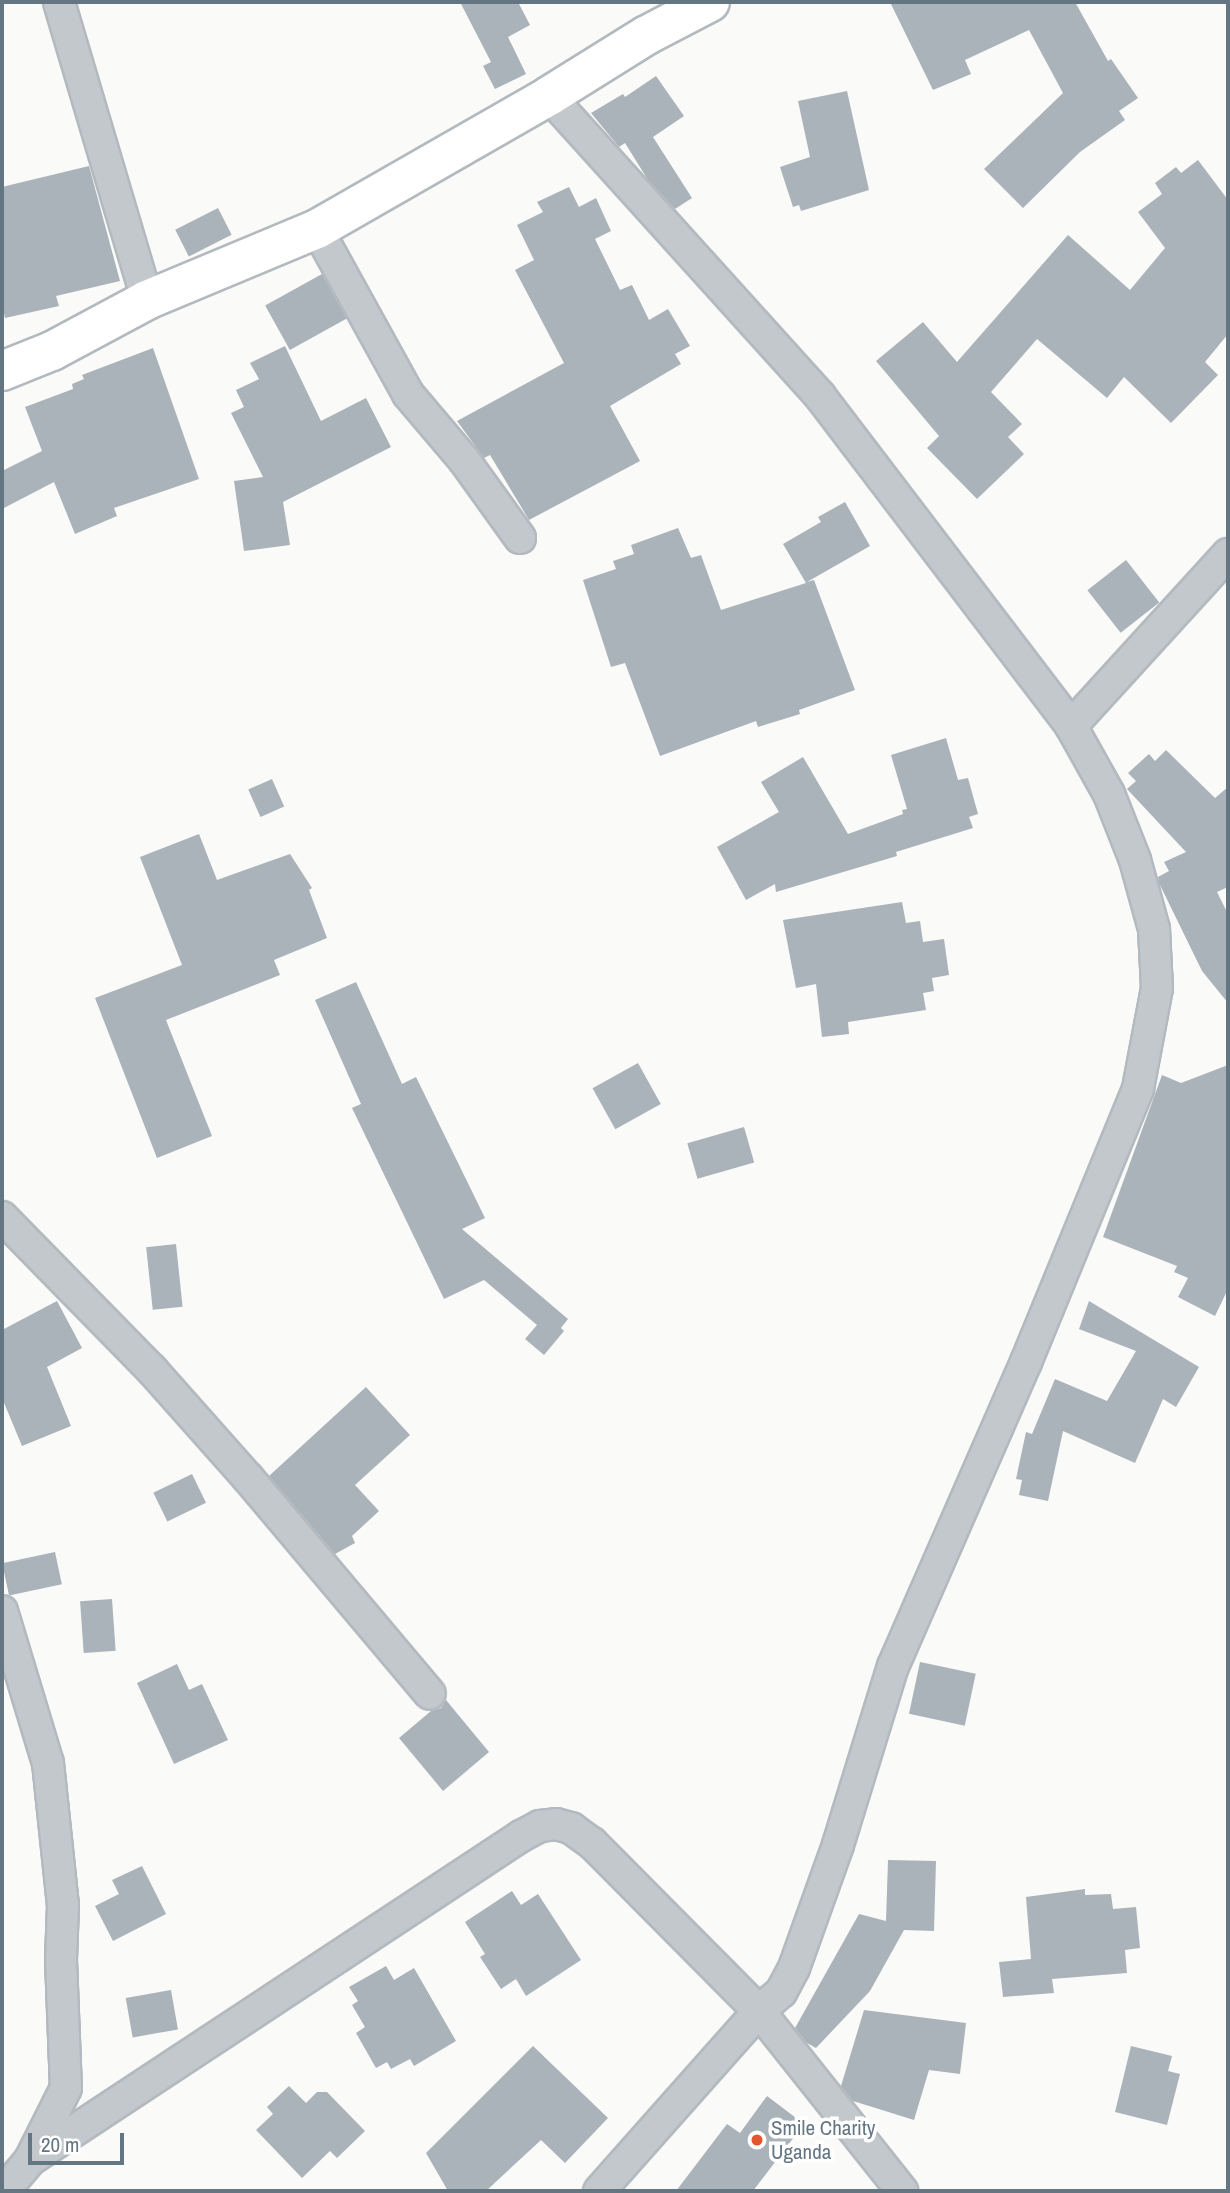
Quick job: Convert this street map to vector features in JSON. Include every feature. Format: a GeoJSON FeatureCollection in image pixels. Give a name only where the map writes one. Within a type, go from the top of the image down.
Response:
{"type":"FeatureCollection","features":[{"type":"Feature","properties":{"kind":"street"},"geometry":{"type":"LineString","coordinates":[[59,2],[147,300]]}},
{"type":"Feature","properties":{"kind":"street"},"geometry":{"type":"LineString","coordinates":[[2,371],[52,351],[147,300],[317,229],[549,96],[647,35],[710,2]]}},
{"type":"Feature","properties":{"kind":"street"},"geometry":{"type":"LineString","coordinates":[[549,96],[820,396],[1071,726],[1109,794],[1135,860],[1154,929],[1157,988],[1138,1089],[1021,1374],[892,1666],[807,1937],[781,1992],[759,2011],[599,2191]]}},
{"type":"Feature","properties":{"kind":"street"},"geometry":{"type":"LineString","coordinates":[[317,229],[408,394],[464,460],[520,538]]}},
{"type":"Feature","properties":{"kind":"street"},"geometry":{"type":"LineString","coordinates":[[1071,726],[1228,554]]}},
{"type":"Feature","properties":{"kind":"street"},"geometry":{"type":"LineString","coordinates":[[2,1217],[161,1380],[248,1478],[430,1694]]}},
{"type":"Feature","properties":{"kind":"street"},"geometry":{"type":"LineString","coordinates":[[2,1611],[48,1763],[63,1894],[61,1960],[66,2088],[30,2160],[4,2191]]}},
{"type":"Feature","properties":{"kind":"street"},"geometry":{"type":"LineString","coordinates":[[30,2160],[540,1826],[556,1824],[571,1828],[592,1843],[759,2011],[902,2191]]}},
{"type":"Feature","properties":{"kind":"building"},"geometry":{"type":"Polygon","coordinates":[[[460,2],[518,2],[530,25],[508,37],[526,74],[495,89],[483,66],[491,62],[460,2]]]}},
{"type":"Feature","properties":{"kind":"building"},"geometry":{"type":"Polygon","coordinates":[[[890,2],[1075,2],[1108,61],[1111,59],[1138,98],[1119,111],[1125,120],[1080,152],[1023,208],[984,169],[1063,93],[1029,30],[965,60],[971,74],[933,90],[890,2]]]}},
{"type":"Feature","properties":{"kind":"building"},"geometry":{"type":"Polygon","coordinates":[[[656,76],[684,116],[653,137],[692,198],[675,209],[648,180],[625,143],[619,147],[591,113],[623,94],[625,97],[656,76]]]}},
{"type":"Feature","properties":{"kind":"building"},"geometry":{"type":"Polygon","coordinates":[[[847,91],[869,190],[801,211],[799,205],[793,207],[780,167],[810,157],[798,101],[847,91]]]}},
{"type":"Feature","properties":{"kind":"building"},"geometry":{"type":"Polygon","coordinates":[[[1198,160],[1228,200],[1228,334],[1205,362],[1218,375],[1171,423],[1124,377],[1107,398],[1037,339],[991,392],[1022,424],[1008,437],[1024,454],[977,499],[927,448],[939,436],[876,361],[923,322],[957,362],[1068,235],[1130,290],[1165,248],[1138,212],[1162,194],[1155,183],[1176,167],[1181,173],[1198,160]]]}},
{"type":"Feature","properties":{"kind":"building"},"geometry":{"type":"Polygon","coordinates":[[[89,166],[120,281],[56,296],[59,306],[5,318],[2,305],[2,187],[89,166]]]}},
{"type":"Feature","properties":{"kind":"building"},"geometry":{"type":"Polygon","coordinates":[[[569,187],[579,207],[596,198],[611,231],[595,239],[620,290],[632,285],[649,320],[668,309],[690,346],[675,354],[681,364],[610,406],[640,461],[529,520],[490,455],[484,458],[457,421],[564,363],[515,270],[534,260],[517,225],[543,212],[537,202],[569,187]]]}},
{"type":"Feature","properties":{"kind":"building"},"geometry":{"type":"Polygon","coordinates":[[[218,208],[232,235],[189,257],[175,230],[218,208]]]}},
{"type":"Feature","properties":{"kind":"building"},"geometry":{"type":"Polygon","coordinates":[[[322,274],[347,319],[290,350],[265,306],[322,274]]]}},
{"type":"Feature","properties":{"kind":"building"},"geometry":{"type":"Polygon","coordinates":[[[285,346],[321,421],[366,398],[391,447],[283,502],[290,545],[244,551],[234,481],[263,477],[231,413],[244,407],[236,390],[259,379],[250,363],[285,346]]]}},
{"type":"Feature","properties":{"kind":"building"},"geometry":{"type":"Polygon","coordinates":[[[153,348],[199,479],[114,508],[117,516],[75,534],[54,482],[2,509],[2,471],[42,451],[25,407],[73,389],[72,384],[84,379],[82,375],[153,348]]]}},
{"type":"Feature","properties":{"kind":"building"},"geometry":{"type":"Polygon","coordinates":[[[845,502],[870,546],[807,582],[814,580],[855,690],[799,710],[800,714],[758,727],[756,721],[660,756],[625,663],[611,667],[583,580],[616,569],[613,561],[634,554],[631,545],[678,528],[691,558],[701,555],[721,610],[806,583],[783,544],[821,522],[818,517],[845,502]]]}},
{"type":"Feature","properties":{"kind":"building"},"geometry":{"type":"Polygon","coordinates":[[[1126,560],[1159,603],[1121,633],[1087,590],[1126,560]]]}},
{"type":"Feature","properties":{"kind":"building"},"geometry":{"type":"Polygon","coordinates":[[[946,738],[958,780],[968,778],[978,814],[969,817],[973,828],[896,852],[897,856],[776,892],[775,884],[746,900],[717,847],[779,812],[761,782],[803,757],[848,834],[903,814],[902,810],[907,809],[891,755],[946,738]]]}},
{"type":"Feature","properties":{"kind":"building"},"geometry":{"type":"Polygon","coordinates":[[[1166,750],[1215,798],[1228,787],[1228,887],[1217,892],[1228,914],[1228,1003],[1202,971],[1159,883],[1158,877],[1169,871],[1164,862],[1186,852],[1127,789],[1136,781],[1128,773],[1149,754],[1155,761],[1166,750]]]}},
{"type":"Feature","properties":{"kind":"building"},"geometry":{"type":"Polygon","coordinates":[[[272,779],[284,806],[260,817],[248,790],[272,779]]]}},
{"type":"Feature","properties":{"kind":"building"},"geometry":{"type":"Polygon","coordinates":[[[199,834],[217,880],[290,854],[312,888],[309,890],[327,938],[274,960],[280,975],[166,1020],[212,1136],[157,1158],[95,998],[182,965],[140,857],[199,834]]]}},
{"type":"Feature","properties":{"kind":"building"},"geometry":{"type":"Polygon","coordinates":[[[902,902],[906,923],[920,921],[923,942],[944,939],[949,975],[932,978],[934,991],[923,993],[926,1010],[848,1022],[849,1034],[822,1037],[816,984],[796,988],[783,920],[902,902]]]}},
{"type":"Feature","properties":{"kind":"building"},"geometry":{"type":"Polygon","coordinates":[[[356,982],[402,1084],[416,1077],[485,1218],[462,1229],[568,1319],[561,1328],[564,1331],[544,1355],[525,1339],[537,1325],[484,1280],[444,1299],[352,1108],[361,1104],[315,1000],[356,982]]]}},
{"type":"Feature","properties":{"kind":"building"},"geometry":{"type":"Polygon","coordinates":[[[638,1063],[661,1104],[615,1129],[593,1088],[638,1063]]]}},
{"type":"Feature","properties":{"kind":"building"},"geometry":{"type":"Polygon","coordinates":[[[1228,1065],[1228,1289],[1215,1316],[1178,1297],[1188,1278],[1174,1272],[1177,1266],[1103,1237],[1162,1075],[1181,1083],[1228,1065]]]}},
{"type":"Feature","properties":{"kind":"building"},"geometry":{"type":"Polygon","coordinates":[[[744,1127],[754,1163],[697,1179],[687,1143],[744,1127]]]}},
{"type":"Feature","properties":{"kind":"building"},"geometry":{"type":"Polygon","coordinates":[[[176,1244],[183,1307],[153,1310],[146,1247],[176,1244]]]}},
{"type":"Feature","properties":{"kind":"building"},"geometry":{"type":"Polygon","coordinates":[[[57,1301],[82,1348],[47,1367],[71,1426],[22,1446],[2,1398],[2,1330],[57,1301]]]}},
{"type":"Feature","properties":{"kind":"building"},"geometry":{"type":"Polygon","coordinates":[[[1089,1301],[1199,1367],[1176,1407],[1163,1399],[1135,1463],[1063,1431],[1048,1501],[1019,1495],[1022,1480],[1016,1479],[1026,1432],[1032,1434],[1055,1379],[1107,1401],[1136,1351],[1079,1329],[1089,1301]]]}},
{"type":"Feature","properties":{"kind":"building"},"geometry":{"type":"Polygon","coordinates":[[[366,1387],[410,1435],[355,1485],[379,1511],[352,1536],[355,1543],[335,1554],[269,1476],[366,1387]]]}},
{"type":"Feature","properties":{"kind":"building"},"geometry":{"type":"Polygon","coordinates":[[[192,1474],[206,1503],[167,1522],[153,1493],[192,1474]]]}},
{"type":"Feature","properties":{"kind":"building"},"geometry":{"type":"Polygon","coordinates":[[[55,1552],[62,1584],[9,1596],[2,1563],[55,1552]]]}},
{"type":"Feature","properties":{"kind":"building"},"geometry":{"type":"Polygon","coordinates":[[[112,1599],[116,1651],[84,1653],[80,1601],[112,1599]]]}},
{"type":"Feature","properties":{"kind":"building"},"geometry":{"type":"Polygon","coordinates":[[[920,1662],[976,1674],[965,1726],[909,1714],[920,1662]]]}},
{"type":"Feature","properties":{"kind":"building"},"geometry":{"type":"Polygon","coordinates":[[[177,1664],[189,1690],[202,1684],[228,1740],[174,1764],[137,1683],[177,1664]]]}},
{"type":"Feature","properties":{"kind":"building"},"geometry":{"type":"Polygon","coordinates":[[[446,1700],[489,1752],[443,1791],[399,1738],[431,1711],[441,1708],[446,1700]]]}},
{"type":"Feature","properties":{"kind":"building"},"geometry":{"type":"Polygon","coordinates":[[[888,1860],[936,1861],[934,1931],[904,1930],[870,1991],[816,2048],[807,2043],[795,2028],[859,1914],[886,1921],[888,1860]]]}},
{"type":"Feature","properties":{"kind":"building"},"geometry":{"type":"Polygon","coordinates":[[[142,1866],[166,1914],[113,1941],[95,1906],[119,1894],[112,1880],[142,1866]]]}},
{"type":"Feature","properties":{"kind":"building"},"geometry":{"type":"Polygon","coordinates":[[[1085,1889],[1085,1895],[1111,1894],[1113,1909],[1136,1907],[1140,1948],[1125,1950],[1127,1973],[1052,1979],[1054,1993],[1003,1997],[999,1962],[1031,1959],[1026,1897],[1085,1889]]]}},
{"type":"Feature","properties":{"kind":"building"},"geometry":{"type":"Polygon","coordinates":[[[512,1891],[521,1905],[538,1894],[581,1960],[526,1996],[516,1979],[501,1989],[480,1957],[485,1954],[465,1922],[512,1891]]]}},
{"type":"Feature","properties":{"kind":"building"},"geometry":{"type":"Polygon","coordinates":[[[386,1966],[394,1980],[414,1968],[456,2041],[414,2066],[410,2059],[391,2069],[387,2062],[376,2068],[356,2033],[365,2027],[352,2005],[358,2001],[349,1987],[386,1966]]]}},
{"type":"Feature","properties":{"kind":"building"},"geometry":{"type":"Polygon","coordinates":[[[171,1990],[178,2029],[133,2037],[126,1998],[171,1990]]]}},
{"type":"Feature","properties":{"kind":"building"},"geometry":{"type":"Polygon","coordinates":[[[864,2010],[966,2023],[960,2074],[929,2070],[914,2120],[853,2101],[841,2086],[864,2010]]]}},
{"type":"Feature","properties":{"kind":"building"},"geometry":{"type":"Polygon","coordinates":[[[533,2046],[608,2118],[565,2163],[541,2140],[486,2191],[448,2191],[426,2153],[533,2046]]]}},
{"type":"Feature","properties":{"kind":"building"},"geometry":{"type":"Polygon","coordinates":[[[1131,2046],[1172,2056],[1168,2071],[1180,2074],[1167,2125],[1115,2112],[1131,2046]]]}},
{"type":"Feature","properties":{"kind":"building"},"geometry":{"type":"Polygon","coordinates":[[[289,2086],[306,2103],[317,2092],[327,2092],[365,2131],[337,2158],[330,2151],[302,2178],[256,2130],[273,2114],[267,2107],[289,2086]]]}},
{"type":"Feature","properties":{"kind":"building"},"geometry":{"type":"Polygon","coordinates":[[[767,2096],[804,2124],[753,2191],[676,2191],[727,2124],[740,2133],[767,2096]]]}},
{"type":"Feature","properties":{"kind":"place","name":"Smile Charity Uganda"},"geometry":{"type":"Point","coordinates":[757,2140]}}]}
